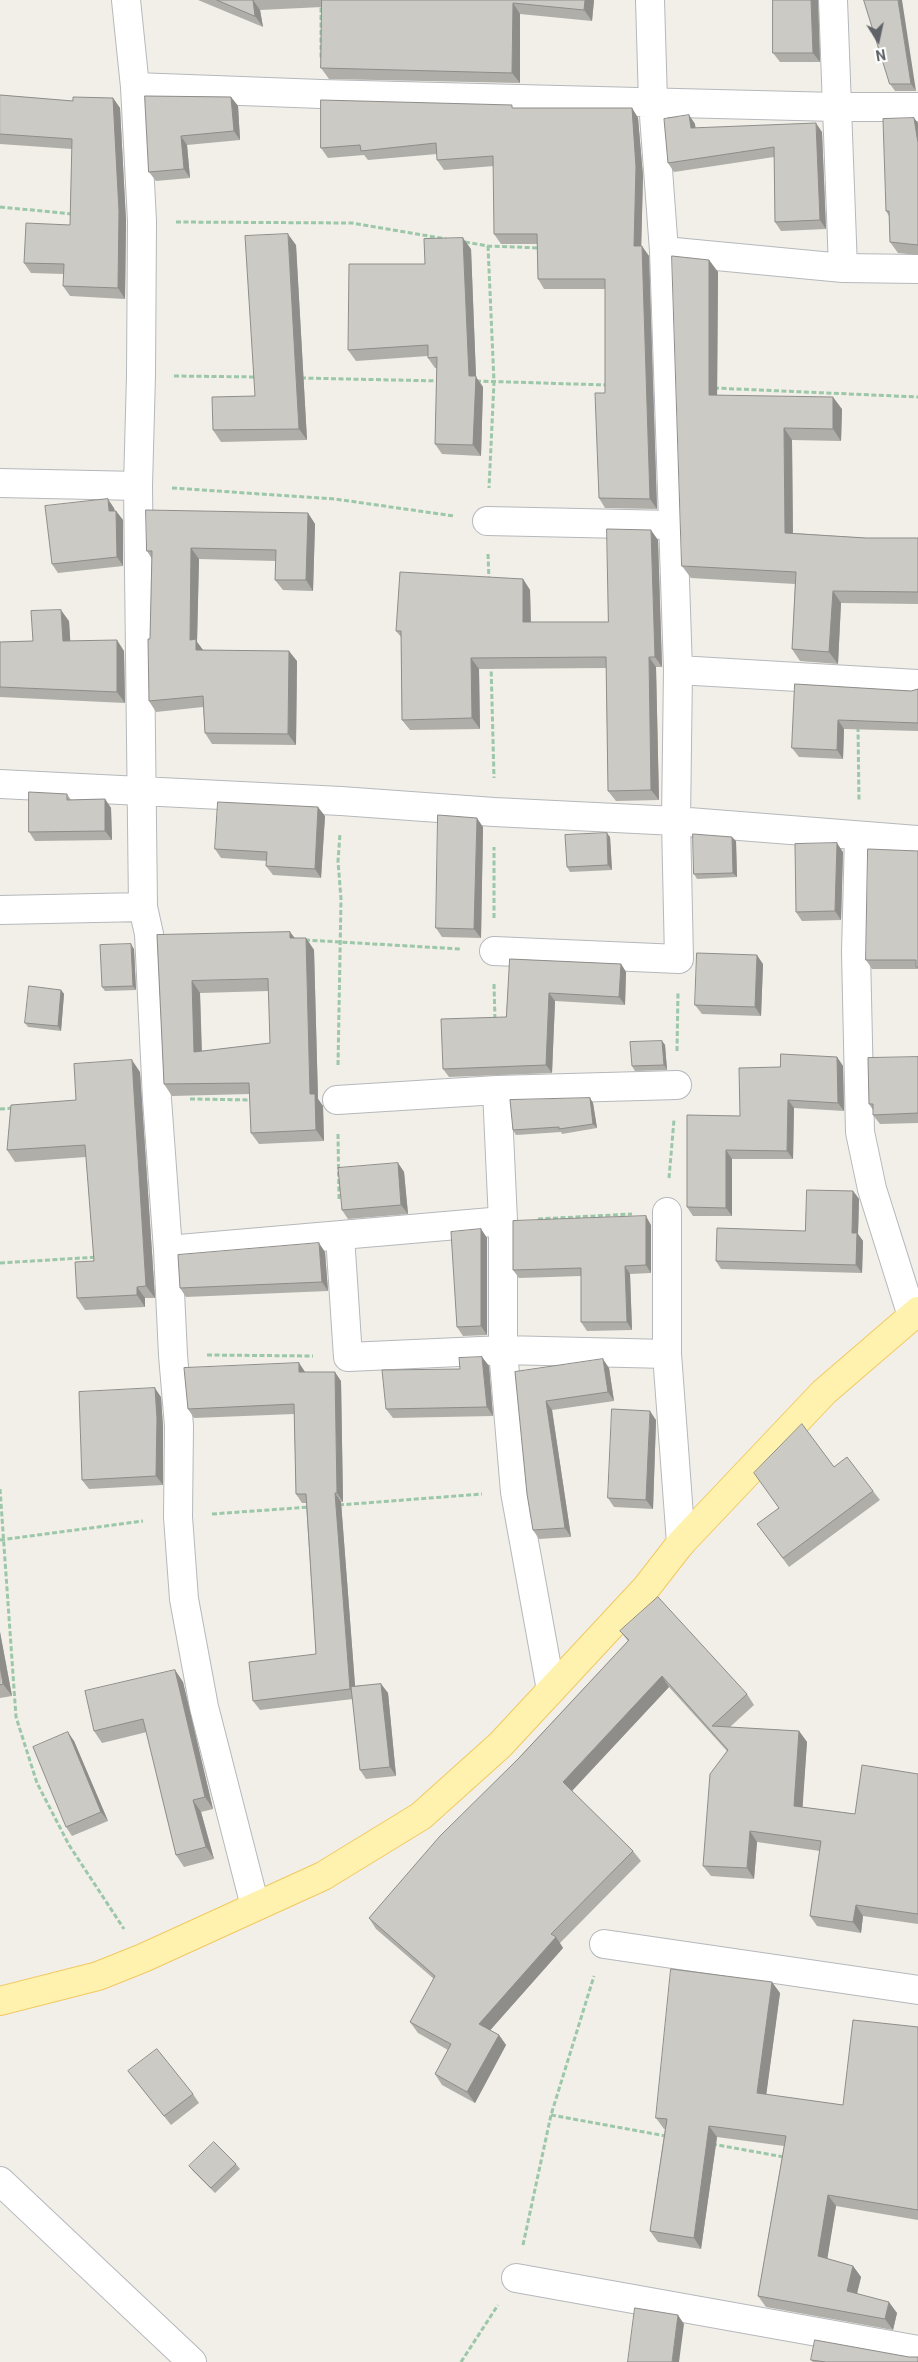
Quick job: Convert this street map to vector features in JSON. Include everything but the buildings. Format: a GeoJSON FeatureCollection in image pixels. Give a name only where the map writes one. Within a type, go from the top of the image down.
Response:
{"type":"FeatureCollection","features":[{"type":"Feature","properties":{"kind":"main road"},"geometry":{"type":"LineString","coordinates":[[0,2001],[98,1976],[143,1958],[323,1876],[421,1816],[500,1745],[646,1588],[681,1542],[824,1392],[915,1314]]}},
{"type":"Feature","properties":{"kind":"street"},"geometry":{"type":"LineString","coordinates":[[126,0],[135,87],[142,221],[138,486],[143,907],[149,934],[157,1099],[168,1250],[172,1355],[179,1426],[178,1517],[184,1599],[204,1707],[255,1906]]}},
{"type":"Feature","properties":{"kind":"street"},"geometry":{"type":"LineString","coordinates":[[494,951],[679,959],[676,821],[678,670],[664,251],[653,102],[650,0]]}},
{"type":"Feature","properties":{"kind":"street"},"geometry":{"type":"LineString","coordinates":[[833,0],[843,268]]}},
{"type":"Feature","properties":{"kind":"street"},"geometry":{"type":"LineString","coordinates":[[135,87],[321,94],[836,107],[918,106]]}},
{"type":"Feature","properties":{"kind":"street"},"geometry":{"type":"LineString","coordinates":[[664,251],[843,268],[918,269]]}},
{"type":"Feature","properties":{"kind":"street"},"geometry":{"type":"LineString","coordinates":[[0,483],[138,486]]}},
{"type":"Feature","properties":{"kind":"street"},"geometry":{"type":"LineString","coordinates":[[487,521],[672,525]]}},
{"type":"Feature","properties":{"kind":"street"},"geometry":{"type":"LineString","coordinates":[[678,670],[918,684]]}},
{"type":"Feature","properties":{"kind":"street"},"geometry":{"type":"LineString","coordinates":[[0,784],[142,790],[494,812],[676,821],[918,840]]}},
{"type":"Feature","properties":{"kind":"street"},"geometry":{"type":"LineString","coordinates":[[859,836],[856,952],[860,1132],[872,1189],[915,1314]]}},
{"type":"Feature","properties":{"kind":"street"},"geometry":{"type":"LineString","coordinates":[[0,910],[143,907]]}},
{"type":"Feature","properties":{"kind":"street"},"geometry":{"type":"LineString","coordinates":[[337,1100],[497,1090],[677,1085]]}},
{"type":"Feature","properties":{"kind":"street"},"geometry":{"type":"LineString","coordinates":[[497,1090],[503,1221],[504,1350],[515,1492],[552,1690]]}},
{"type":"Feature","properties":{"kind":"street"},"geometry":{"type":"LineString","coordinates":[[667,1212],[667,1354],[681,1542]]}},
{"type":"Feature","properties":{"kind":"street"},"geometry":{"type":"LineString","coordinates":[[168,1250],[503,1221]]}},
{"type":"Feature","properties":{"kind":"street"},"geometry":{"type":"LineString","coordinates":[[340,1236],[348,1357],[504,1350],[667,1354]]}},
{"type":"Feature","properties":{"kind":"street"},"geometry":{"type":"LineString","coordinates":[[604,1944],[918,1990]]}},
{"type":"Feature","properties":{"kind":"street"},"geometry":{"type":"LineString","coordinates":[[0,2181],[192,2362]]}},
{"type":"Feature","properties":{"kind":"street"},"geometry":{"type":"LineString","coordinates":[[516,2278],[918,2350]]}},
{"type":"Feature","properties":{"kind":"path"},"geometry":{"type":"LineString","coordinates":[[320,0],[321,94]]}},
{"type":"Feature","properties":{"kind":"path"},"geometry":{"type":"LineString","coordinates":[[0,207],[76,214]]}},
{"type":"Feature","properties":{"kind":"path"},"geometry":{"type":"LineString","coordinates":[[142,221],[352,223],[449,240]]}},
{"type":"Feature","properties":{"kind":"path"},"geometry":{"type":"LineString","coordinates":[[459,241],[488,246],[546,248]]}},
{"type":"Feature","properties":{"kind":"path"},"geometry":{"type":"LineString","coordinates":[[488,246],[494,382],[487,521],[489,589]]}},
{"type":"Feature","properties":{"kind":"path"},"geometry":{"type":"LineString","coordinates":[[141,375],[259,377]]}},
{"type":"Feature","properties":{"kind":"path"},"geometry":{"type":"LineString","coordinates":[[298,378],[445,381]]}},
{"type":"Feature","properties":{"kind":"path"},"geometry":{"type":"LineString","coordinates":[[475,381],[610,385]]}},
{"type":"Feature","properties":{"kind":"path"},"geometry":{"type":"LineString","coordinates":[[668,386],[918,397]]}},
{"type":"Feature","properties":{"kind":"path"},"geometry":{"type":"LineString","coordinates":[[138,486],[335,498],[487,521]]}},
{"type":"Feature","properties":{"kind":"path"},"geometry":{"type":"LineString","coordinates":[[491,658],[495,1020]]}},
{"type":"Feature","properties":{"kind":"path"},"geometry":{"type":"LineString","coordinates":[[858,682],[859,836]]}},
{"type":"Feature","properties":{"kind":"path"},"geometry":{"type":"LineString","coordinates":[[340,1236],[337,1100],[341,899],[338,861],[342,801]]}},
{"type":"Feature","properties":{"kind":"path"},"geometry":{"type":"LineString","coordinates":[[302,940],[494,951]]}},
{"type":"Feature","properties":{"kind":"path"},"geometry":{"type":"LineString","coordinates":[[157,1099],[261,1100]]}},
{"type":"Feature","properties":{"kind":"path"},"geometry":{"type":"LineString","coordinates":[[0,1109],[20,1108]]}},
{"type":"Feature","properties":{"kind":"path"},"geometry":{"type":"LineString","coordinates":[[503,1221],[667,1212]]}},
{"type":"Feature","properties":{"kind":"path"},"geometry":{"type":"LineString","coordinates":[[0,1263],[102,1257]]}},
{"type":"Feature","properties":{"kind":"path"},"geometry":{"type":"LineString","coordinates":[[172,1355],[348,1357]]}},
{"type":"Feature","properties":{"kind":"path"},"geometry":{"type":"LineString","coordinates":[[0,1489],[2,1540],[16,1718],[37,1782],[69,1844],[143,1958]]}},
{"type":"Feature","properties":{"kind":"path"},"geometry":{"type":"LineString","coordinates":[[337,1505],[515,1492]]}},
{"type":"Feature","properties":{"kind":"path"},"geometry":{"type":"LineString","coordinates":[[2,1540],[178,1517],[317,1506]]}},
{"type":"Feature","properties":{"kind":"path"},"geometry":{"type":"LineString","coordinates":[[461,2362],[516,2278],[551,2115],[604,1944]]}},
{"type":"Feature","properties":{"kind":"path"},"geometry":{"type":"LineString","coordinates":[[551,2115],[674,2137]]}},
{"type":"Feature","properties":{"kind":"path"},"geometry":{"type":"LineString","coordinates":[[703,2142],[788,2158]]}}]}
